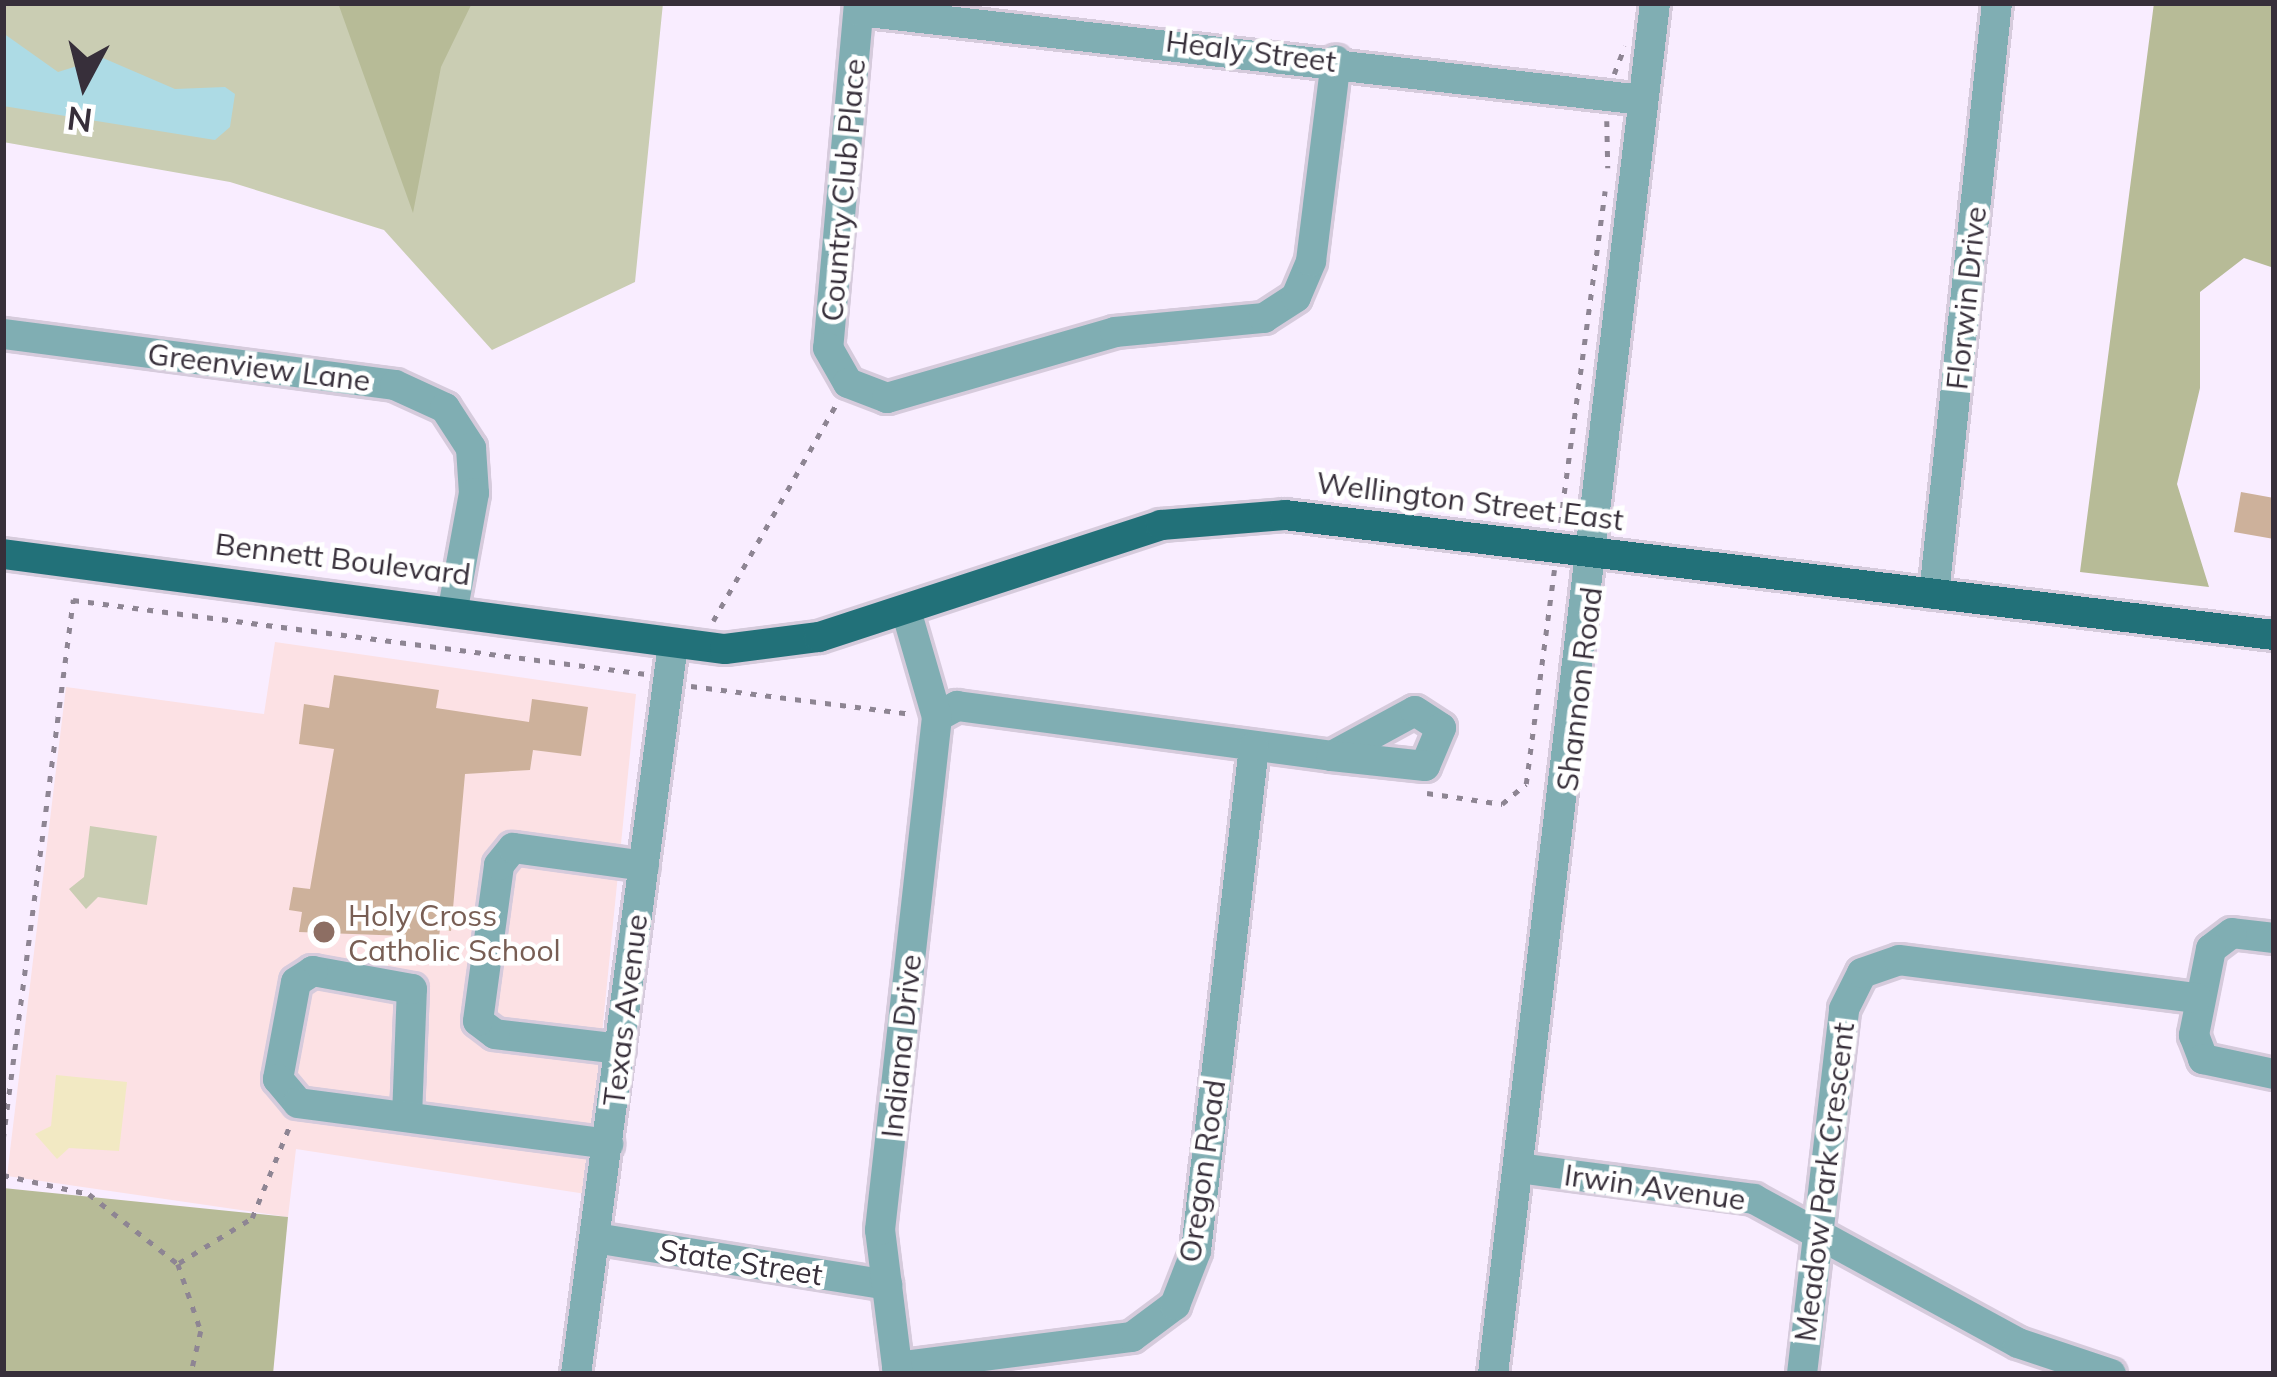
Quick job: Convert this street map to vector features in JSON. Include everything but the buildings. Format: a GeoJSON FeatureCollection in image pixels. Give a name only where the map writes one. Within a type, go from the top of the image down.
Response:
{"type":"FeatureCollection","features":[{"type":"Feature","properties":{"kind":"main road","name":"Wellington Street East"},"geometry":{"type":"LineString","coordinates":[[673,644],[772,647],[906,610],[1078,549],[1227,516],[1596,553],[2274,635]]}},
{"type":"Feature","properties":{"kind":"main road","name":"Bennett Boulevard"},"geometry":{"type":"LineString","coordinates":[[3,554],[453,608],[673,644]]}},
{"type":"Feature","properties":{"kind":"street","name":"Shannon Road"},"geometry":{"type":"LineString","coordinates":[[1493,1374],[1596,553],[1655,3]]}},
{"type":"Feature","properties":{"kind":"street","name":"Florwin Drive"},"geometry":{"type":"LineString","coordinates":[[1934,594],[1997,3]]}},
{"type":"Feature","properties":{"kind":"street","name":"Healy Street"},"geometry":{"type":"LineString","coordinates":[[859,7],[1642,100]]}},
{"type":"Feature","properties":{"kind":"street","name":"Country Club Place"},"geometry":{"type":"LineString","coordinates":[[848,382],[828,348],[859,7]]}},
{"type":"Feature","properties":{"kind":"street"},"geometry":{"type":"LineString","coordinates":[[848,382],[887,398],[940,391],[1115,332],[1264,317],[1296,297],[1311,261],[1336,61]]}},
{"type":"Feature","properties":{"kind":"street","name":"Greenview Lane"},"geometry":{"type":"LineString","coordinates":[[3,334],[395,385],[445,408],[471,448],[473,493],[453,608]]}},
{"type":"Feature","properties":{"kind":"street"},"geometry":{"type":"LineString","coordinates":[[906,610],[937,717],[957,706],[1332,756]]}},
{"type":"Feature","properties":{"kind":"street","name":"Texas Avenue"},"geometry":{"type":"LineString","coordinates":[[576,1374],[673,644]]}},
{"type":"Feature","properties":{"kind":"street","name":"Indiana Drive"},"geometry":{"type":"LineString","coordinates":[[898,1370],[880,1230],[937,717]]}},
{"type":"Feature","properties":{"kind":"street","name":"Oregon Road"},"geometry":{"type":"LineString","coordinates":[[898,1370],[1132,1336],[1175,1305],[1196,1251],[1254,747]]}},
{"type":"Feature","properties":{"kind":"street"},"geometry":{"type":"LineString","coordinates":[[620,1048],[496,1034],[478,1021],[499,865],[513,848],[644,866]]}},
{"type":"Feature","properties":{"kind":"street"},"geometry":{"type":"LineString","coordinates":[[2274,938],[2232,933],[2211,949],[2197,998],[2203,1059],[2274,1075]]}},
{"type":"Feature","properties":{"kind":"street","name":"Meadow Park Crescent"},"geometry":{"type":"LineString","coordinates":[[1802,1374],[1844,1009],[1862,974],[1899,960],[2197,998]]}},
{"type":"Feature","properties":{"kind":"street"},"geometry":{"type":"LineString","coordinates":[[407,1117],[419,1006],[398,981],[313,971],[296,982],[278,1079],[298,1102],[407,1117],[608,1144]]}},
{"type":"Feature","properties":{"kind":"street","name":"Irwin Avenue"},"geometry":{"type":"LineString","coordinates":[[1520,1168],[1754,1199],[1819,1229],[2018,1343],[2110,1374]]}},
{"type":"Feature","properties":{"kind":"street","name":"State Street"},"geometry":{"type":"LineString","coordinates":[[595,1238],[887,1286]]}},
{"type":"Feature","properties":{"kind":"path"},"geometry":{"type":"LineString","coordinates":[[713,620],[848,382]]}},
{"type":"Feature","properties":{"kind":"path"},"geometry":{"type":"LineString","coordinates":[[3,1100],[12,1099]]}},
{"type":"Feature","properties":{"kind":"path"},"geometry":{"type":"LineString","coordinates":[[178,1264],[252,1218],[298,1102]]}},
{"type":"Feature","properties":{"kind":"path"},"geometry":{"type":"LineString","coordinates":[[3,1175],[89,1194],[178,1264],[201,1331],[191,1374]]}},
{"type":"Feature","properties":{"kind":"shaded area","name":"Holy Cross Catholic School"},"geometry":{"type":"Polygon","coordinates":[[[275,642],[636,694],[586,1194],[296,1149],[288,1217],[7,1176],[66,687],[264,714],[275,642]]]}},
{"type":"Feature","properties":{"kind":"green space"},"geometry":{"type":"Polygon","coordinates":[[[3,3],[663,3],[635,282],[492,350],[384,230],[230,182],[3,142],[3,3]]]}},
{"type":"Feature","properties":{"kind":"green space"},"geometry":{"type":"Polygon","coordinates":[[[338,3],[472,3],[441,67],[413,213],[338,3]]]}},
{"type":"Feature","properties":{"kind":"green space"},"geometry":{"type":"Polygon","coordinates":[[[2154,3],[2274,3],[2274,268],[2244,258],[2200,292],[2200,388],[2177,484],[2209,587],[2080,572],[2154,3]]]}},
{"type":"Feature","properties":{"kind":"green space"},"geometry":{"type":"Polygon","coordinates":[[[90,826],[157,836],[147,905],[98,897],[86,909],[69,889],[84,877],[90,826]]]}},
{"type":"Feature","properties":{"kind":"green space"},"geometry":{"type":"Polygon","coordinates":[[[3,1188],[288,1217],[273,1374],[3,1374],[3,1188]]]}},
{"type":"Feature","properties":{"kind":"sand"},"geometry":{"type":"Polygon","coordinates":[[[56,1075],[127,1082],[119,1151],[69,1148],[57,1159],[35,1134],[51,1126],[56,1075]]]}},
{"type":"Feature","properties":{"kind":"water"},"geometry":{"type":"Polygon","coordinates":[[[3,33],[58,72],[103,58],[175,89],[225,87],[235,94],[230,127],[215,140],[3,106],[3,33]]]}},
{"type":"Feature","properties":{"kind":"place","name":"Holy Cross Catholic School"},"geometry":{"type":"Point","coordinates":[324,932]}}]}
